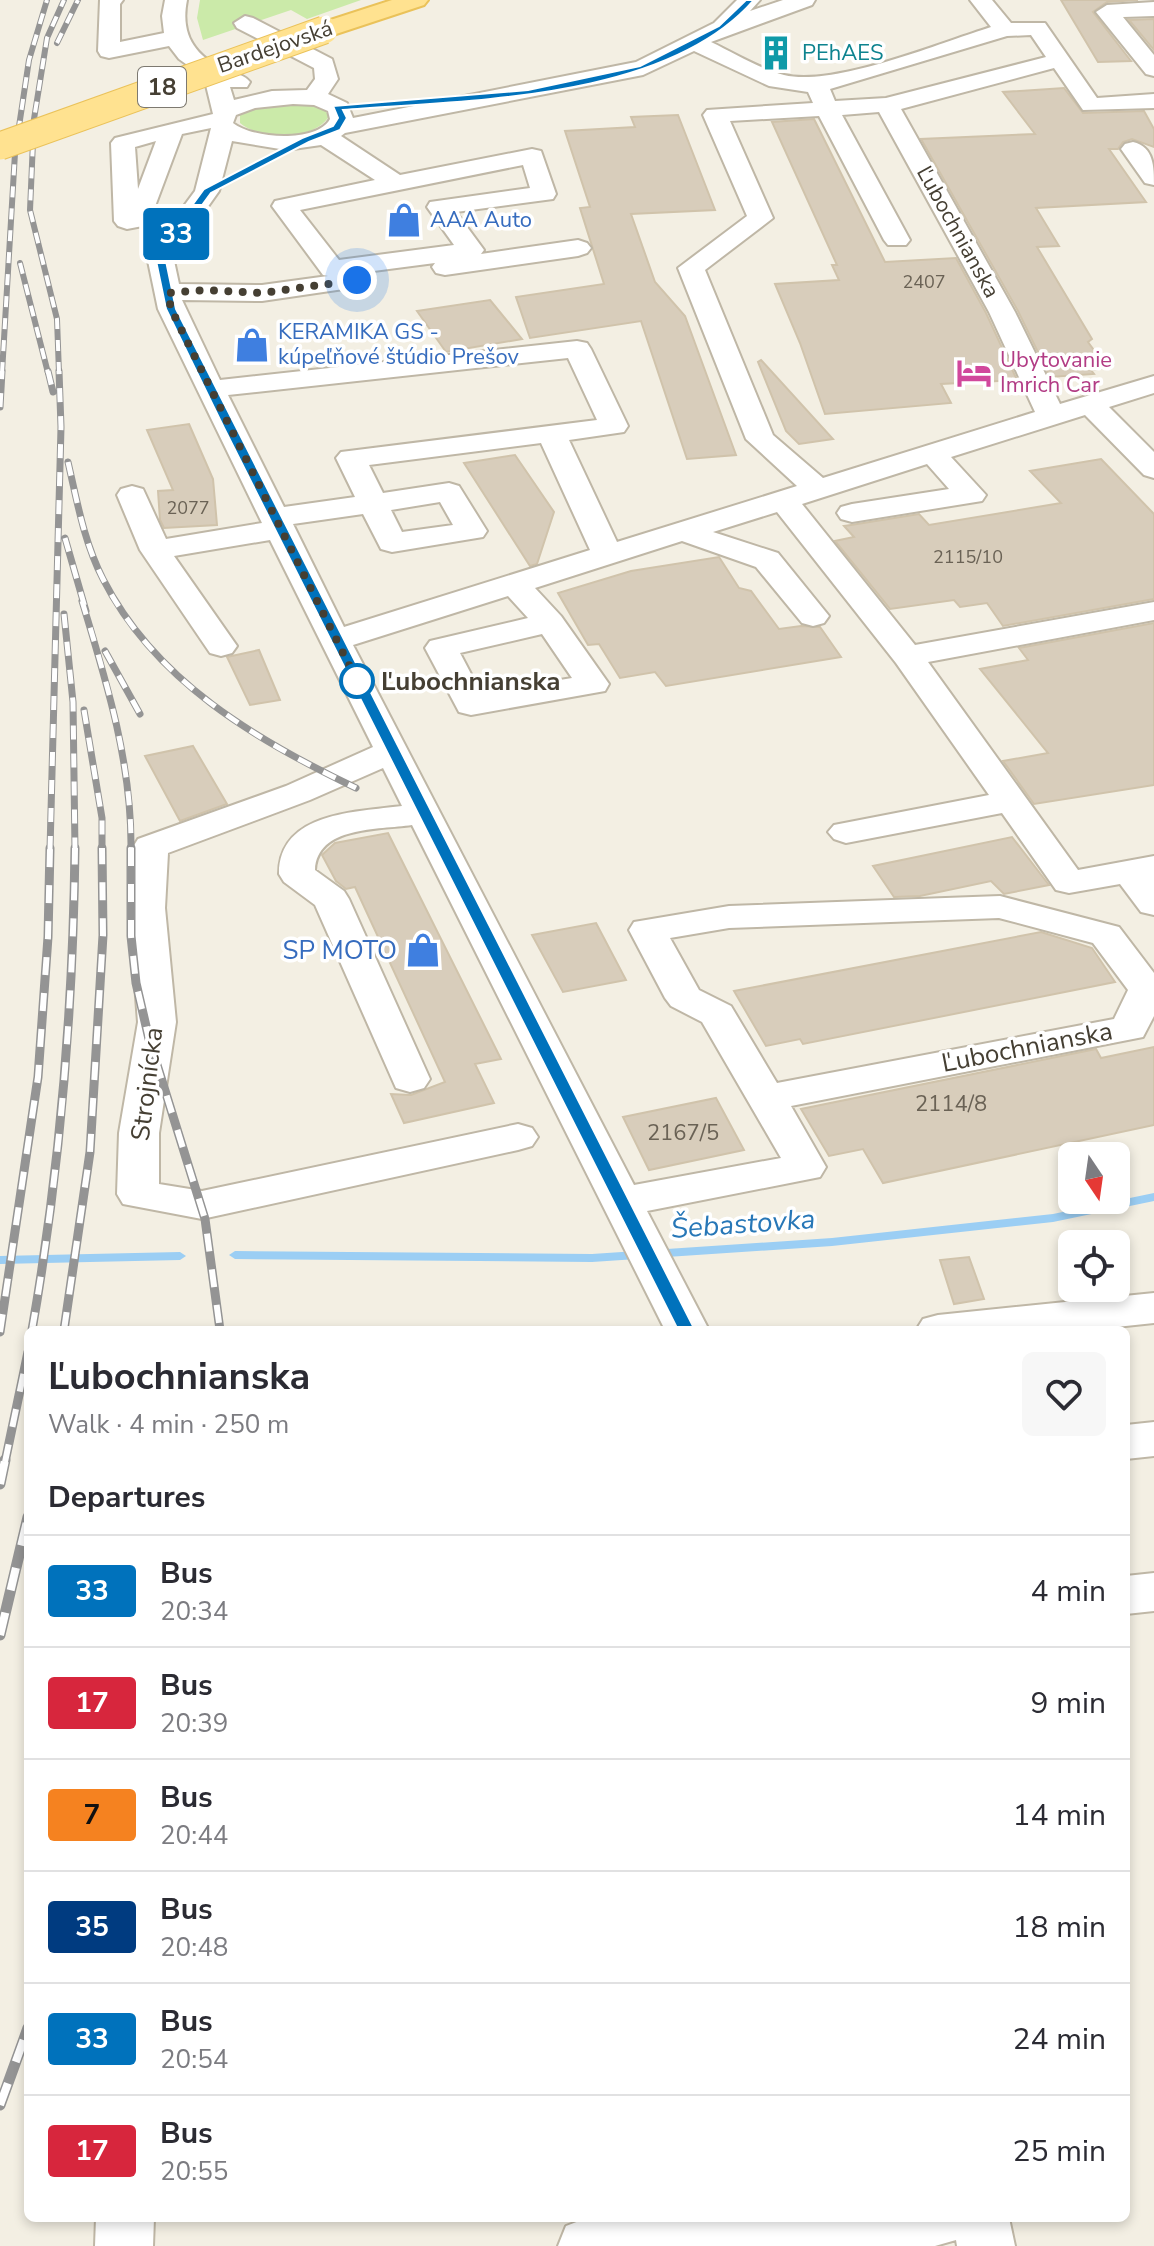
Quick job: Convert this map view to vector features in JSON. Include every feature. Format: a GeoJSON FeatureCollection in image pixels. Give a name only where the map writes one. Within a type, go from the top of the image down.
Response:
{"type":"FeatureCollection","features":[{"type":"Feature","properties":{"kind":"main road","name":"Bardejovská"},"geometry":{"type":"LineString","coordinates":[[0,146],[416,0]]}},
{"type":"Feature","properties":{"kind":"street"},"geometry":{"type":"LineString","coordinates":[[112,0],[109,2],[109,51],[174,38]]}},
{"type":"Feature","properties":{"kind":"street"},"geometry":{"type":"LineString","coordinates":[[176,0],[171,15],[174,38],[182,49],[215,76],[302,97],[325,128],[396,183],[532,156],[544,194],[439,207],[471,250],[332,269],[284,206],[396,183]]}},
{"type":"Feature","properties":{"kind":"street"},"geometry":{"type":"LineString","coordinates":[[722,28],[749,0]]}},
{"type":"Feature","properties":{"kind":"street"},"geometry":{"type":"LineString","coordinates":[[223,120],[231,134],[251,141],[278,143],[325,128],[528,92],[643,68],[722,28],[804,0]]}},
{"type":"Feature","properties":{"kind":"street"},"geometry":{"type":"LineString","coordinates":[[981,0],[1005,30]]}},
{"type":"Feature","properties":{"kind":"street"},"geometry":{"type":"LineString","coordinates":[[1022,0],[1037,28],[1091,105],[1154,101]]}},
{"type":"Feature","properties":{"kind":"street"},"geometry":{"type":"LineString","coordinates":[[1154,9],[1107,12],[1154,69]]}},
{"type":"Feature","properties":{"kind":"street"},"geometry":{"type":"LineString","coordinates":[[172,129],[223,120],[253,100],[302,97],[327,82],[328,73],[324,64],[245,23]]}},
{"type":"Feature","properties":{"kind":"street"},"geometry":{"type":"LineString","coordinates":[[822,97],[841,81],[1005,30],[1037,28]]}},
{"type":"Feature","properties":{"kind":"street"},"geometry":{"type":"LineString","coordinates":[[693,42],[777,81],[796,85],[822,97],[897,240]]}},
{"type":"Feature","properties":{"kind":"street"},"geometry":{"type":"LineString","coordinates":[[818,489],[760,439],[691,268],[760,218],[715,115],[822,97],[887,105],[1059,60]]}},
{"type":"Feature","properties":{"kind":"street"},"geometry":{"type":"LineString","coordinates":[[215,76],[223,120],[221,183],[160,256],[171,309],[335,640],[685,1326]]}},
{"type":"Feature","properties":{"kind":"street","name":"Ľubochnianska"},"geometry":{"type":"LineString","coordinates":[[887,105],[1002,312],[1051,416]]}},
{"type":"Feature","properties":{"kind":"street"},"geometry":{"type":"LineString","coordinates":[[263,162],[325,128]]}},
{"type":"Feature","properties":{"kind":"street"},"geometry":{"type":"LineString","coordinates":[[1133,149],[1154,178]]}},
{"type":"Feature","properties":{"kind":"street"},"geometry":{"type":"LineString","coordinates":[[168,293],[205,290],[262,293],[578,248]]}},
{"type":"Feature","properties":{"kind":"street"},"geometry":{"type":"LineString","coordinates":[[155,550],[371,503],[351,458],[614,426],[577,349],[210,389]]}},
{"type":"Feature","properties":{"kind":"street"},"geometry":{"type":"LineString","coordinates":[[335,640],[1154,384]]}},
{"type":"Feature","properties":{"kind":"street"},"geometry":{"type":"LineString","coordinates":[[1090,404],[1154,469]]}},
{"type":"Feature","properties":{"kind":"street"},"geometry":{"type":"LineString","coordinates":[[551,433],[608,555]]}},
{"type":"Feature","properties":{"kind":"street"},"geometry":{"type":"LineString","coordinates":[[852,513],[971,495],[932,453]]}},
{"type":"Feature","properties":{"kind":"street"},"geometry":{"type":"LineString","coordinates":[[132,495],[155,550],[221,646]]}},
{"type":"Feature","properties":{"kind":"street"},"geometry":{"type":"LineString","coordinates":[[783,500],[907,656],[1069,882],[1142,869],[1154,904]]}},
{"type":"Feature","properties":{"kind":"street"},"geometry":{"type":"LineString","coordinates":[[682,531],[767,560],[813,616]]}},
{"type":"Feature","properties":{"kind":"street"},"geometry":{"type":"LineString","coordinates":[[514,584],[550,623]]}},
{"type":"Feature","properties":{"kind":"street"},"geometry":{"type":"LineString","coordinates":[[907,656],[1154,611]]}},
{"type":"Feature","properties":{"kind":"street","name":"Strojnícka"},"geometry":{"type":"LineString","coordinates":[[393,751],[298,793],[151,847],[147,908],[157,1022],[139,1133],[138,1194],[202,1205],[518,1137]]}},
{"type":"Feature","properties":{"kind":"street"},"geometry":{"type":"LineString","coordinates":[[846,832],[1011,801]]}},
{"type":"Feature","properties":{"kind":"street"},"geometry":{"type":"LineString","coordinates":[[410,1079],[331,899],[297,874],[296,858],[303,845],[320,831],[425,813]]}},
{"type":"Feature","properties":{"kind":"street","name":"Ľubochnianska"},"geometry":{"type":"LineString","coordinates":[[623,1201],[806,1167],[717,1014],[684,998],[647,930],[729,917],[1000,907],[1106,935],[1147,990],[1129,1028],[766,1098]]}},
{"type":"Feature","properties":{"kind":"street"},"geometry":{"type":"LineString","coordinates":[[977,1326],[1154,1308]]}},
{"type":"Feature","properties":{"kind":"street"},"geometry":{"type":"LineString","coordinates":[[1130,1442],[1154,1439]]}},
{"type":"Feature","properties":{"kind":"street"},"geometry":{"type":"LineString","coordinates":[[1130,1595],[1154,1592]]}},
{"type":"Feature","properties":{"kind":"street"},"geometry":{"type":"LineString","coordinates":[[124,2246],[125,2222]]}},
{"type":"Feature","properties":{"kind":"street"},"geometry":{"type":"LineString","coordinates":[[587,2246],[683,2228],[766,2239],[908,2222]]}},
{"type":"Feature","properties":{"kind":"street"},"geometry":{"type":"LineString","coordinates":[[981,2222],[986,2246]]}},
{"type":"Feature","properties":{"kind":"green space"},"geometry":{"type":"Polygon","coordinates":[[[200,0],[361,0],[307,19],[291,10],[203,40],[197,18],[200,0]]]}},
{"type":"Feature","properties":{"kind":"green space"},"geometry":{"type":"Polygon","coordinates":[[[292,100],[323,107],[329,116],[322,124],[300,134],[260,133],[240,123],[240,113],[246,108],[292,100]]]}},
{"type":"Feature","properties":{"kind":"building"},"geometry":{"type":"Polygon","coordinates":[[[1061,0],[1138,0],[1107,2],[1093,12],[1131,61],[1098,62],[1061,0]]]}},
{"type":"Feature","properties":{"kind":"building"},"geometry":{"type":"Polygon","coordinates":[[[1154,19],[1154,50],[1129,20],[1154,19]]]}},
{"type":"Feature","properties":{"kind":"building"},"geometry":{"type":"Polygon","coordinates":[[[1064,88],[1083,113],[1144,111],[1154,129],[1154,147],[1132,139],[1123,142],[1118,149],[1109,149],[1146,202],[1036,208],[1059,246],[1037,247],[1092,339],[1088,342],[1107,368],[1091,370],[1094,374],[1050,377],[1018,311],[921,139],[1035,134],[1003,92],[1064,88]]]}},
{"type":"Feature","properties":{"kind":"building"},"geometry":{"type":"Polygon","coordinates":[[[678,115],[715,210],[631,214],[655,282],[685,316],[736,455],[687,459],[641,321],[530,338],[516,297],[604,284],[580,208],[590,207],[565,131],[635,127],[631,117],[678,115]]]}},
{"type":"Feature","properties":{"kind":"building"},"geometry":{"type":"Polygon","coordinates":[[[814,119],[885,262],[956,258],[1017,380],[941,384],[951,403],[825,414],[775,284],[839,280],[832,265],[837,265],[772,122],[814,119]]]}},
{"type":"Feature","properties":{"kind":"building"},"geometry":{"type":"Polygon","coordinates":[[[490,300],[522,339],[446,352],[417,311],[490,300]]]}},
{"type":"Feature","properties":{"kind":"building"},"geometry":{"type":"Polygon","coordinates":[[[761,360],[833,439],[799,444],[786,431],[758,362],[761,360]]]}},
{"type":"Feature","properties":{"kind":"building"},"geometry":{"type":"Polygon","coordinates":[[[189,424],[213,479],[217,525],[164,528],[160,520],[158,491],[173,490],[147,430],[189,424]]]}},
{"type":"Feature","properties":{"kind":"building"},"geometry":{"type":"Polygon","coordinates":[[[515,455],[554,512],[537,564],[530,566],[464,463],[515,455]]]}},
{"type":"Feature","properties":{"kind":"building"},"geometry":{"type":"Polygon","coordinates":[[[1101,459],[1154,514],[1154,599],[1003,626],[987,603],[960,607],[954,600],[890,609],[835,541],[854,537],[844,526],[919,514],[929,525],[1061,503],[1030,471],[1101,459]]]}},
{"type":"Feature","properties":{"kind":"building"},"geometry":{"type":"Polygon","coordinates":[[[719,557],[739,588],[751,591],[779,629],[820,627],[841,657],[666,686],[655,672],[620,678],[599,644],[588,645],[558,593],[631,571],[719,557]]]}},
{"type":"Feature","properties":{"kind":"building"},"geometry":{"type":"Polygon","coordinates":[[[1154,623],[1154,785],[1034,804],[1003,761],[1048,753],[980,669],[1028,660],[1019,648],[1154,623]]]}},
{"type":"Feature","properties":{"kind":"building"},"geometry":{"type":"Polygon","coordinates":[[[259,650],[280,700],[250,705],[227,657],[259,650]]]}},
{"type":"Feature","properties":{"kind":"building"},"geometry":{"type":"Polygon","coordinates":[[[193,746],[227,804],[180,821],[145,756],[193,746]]]}},
{"type":"Feature","properties":{"kind":"building"},"geometry":{"type":"Polygon","coordinates":[[[388,833],[501,1059],[475,1064],[494,1103],[404,1123],[391,1094],[411,1095],[445,1082],[355,887],[346,889],[336,881],[322,855],[335,843],[388,833]]]}},
{"type":"Feature","properties":{"kind":"building"},"geometry":{"type":"Polygon","coordinates":[[[1012,837],[1049,885],[1004,894],[991,881],[920,896],[894,897],[873,866],[1012,837]]]}},
{"type":"Feature","properties":{"kind":"building"},"geometry":{"type":"Polygon","coordinates":[[[596,923],[626,980],[563,992],[532,935],[596,923]]]}},
{"type":"Feature","properties":{"kind":"building"},"geometry":{"type":"Polygon","coordinates":[[[1041,932],[1092,948],[1115,982],[803,1044],[800,1039],[766,1046],[734,991],[1041,932]]]}},
{"type":"Feature","properties":{"kind":"building"},"geometry":{"type":"Polygon","coordinates":[[[1154,1047],[1154,1125],[1075,1142],[1058,1142],[1058,1146],[883,1183],[863,1149],[829,1156],[801,1109],[1096,1049],[1101,1058],[1154,1047]]]}},
{"type":"Feature","properties":{"kind":"building"},"geometry":{"type":"Polygon","coordinates":[[[716,1098],[744,1150],[649,1170],[623,1117],[716,1098]]]}},
{"type":"Feature","properties":{"kind":"building"},"geometry":{"type":"Polygon","coordinates":[[[969,1257],[984,1299],[954,1304],[940,1260],[969,1257]]]}},
{"type":"Feature","properties":{"kind":"waterway","name":"Šebastovka"},"geometry":{"type":"LineString","coordinates":[[235,1255],[592,1258],[832,1242],[1053,1218],[1154,1197]]}},
{"type":"Feature","properties":{"kind":"waterway","name":"Šebastovka"},"geometry":{"type":"LineString","coordinates":[[0,1260],[180,1256]]}},
{"type":"Feature","properties":{"kind":"railway"},"geometry":{"type":"LineString","coordinates":[[2,373],[15,153],[29,60],[47,0]]}},
{"type":"Feature","properties":{"kind":"railway"},"geometry":{"type":"LineString","coordinates":[[59,373],[57,319],[30,210],[34,119],[47,38],[64,0]]}},
{"type":"Feature","properties":{"kind":"railway"},"geometry":{"type":"LineString","coordinates":[[57,43],[78,0]]}},
{"type":"Feature","properties":{"kind":"railway"},"geometry":{"type":"LineString","coordinates":[[20,263],[48,373]]}},
{"type":"Feature","properties":{"kind":"railway"},"geometry":{"type":"LineString","coordinates":[[0,407],[2,371]]}},
{"type":"Feature","properties":{"kind":"railway"},"geometry":{"type":"LineString","coordinates":[[48,371],[53,392]]}},
{"type":"Feature","properties":{"kind":"railway"},"geometry":{"type":"LineString","coordinates":[[50,850],[61,427],[59,371]]}},
{"type":"Feature","properties":{"kind":"railway"},"geometry":{"type":"LineString","coordinates":[[68,462],[96,565],[125,615],[150,648],[212,704],[246,728],[356,788]]}},
{"type":"Feature","properties":{"kind":"railway"},"geometry":{"type":"LineString","coordinates":[[65,538],[86,611]]}},
{"type":"Feature","properties":{"kind":"railway"},"geometry":{"type":"LineString","coordinates":[[82,601],[109,693],[123,755],[131,850]]}},
{"type":"Feature","properties":{"kind":"railway"},"geometry":{"type":"LineString","coordinates":[[64,614],[73,702],[75,849]]}},
{"type":"Feature","properties":{"kind":"railway"},"geometry":{"type":"LineString","coordinates":[[105,651],[140,714]]}},
{"type":"Feature","properties":{"kind":"railway"},"geometry":{"type":"LineString","coordinates":[[84,710],[102,818],[102,848]]}},
{"type":"Feature","properties":{"kind":"railway"},"geometry":{"type":"LineString","coordinates":[[0,1332],[38,1077],[48,937],[50,848]]}},
{"type":"Feature","properties":{"kind":"railway"},"geometry":{"type":"LineString","coordinates":[[65,1326],[90,1152],[103,935],[102,848]]}},
{"type":"Feature","properties":{"kind":"railway"},"geometry":{"type":"LineString","coordinates":[[33,1326],[50,1210],[63,1090],[75,849]]}},
{"type":"Feature","properties":{"kind":"railway"},"geometry":{"type":"LineString","coordinates":[[131,850],[131,936],[136,983],[149,1039],[205,1219],[219,1326]]}},
{"type":"Feature","properties":{"kind":"railway"},"geometry":{"type":"LineString","coordinates":[[5,1462],[24,1371]]}},
{"type":"Feature","properties":{"kind":"railway"},"geometry":{"type":"LineString","coordinates":[[0,1484],[5,1460]]}},
{"type":"Feature","properties":{"kind":"railway"},"geometry":{"type":"LineString","coordinates":[[0,1635],[24,1534]]}},
{"type":"Feature","properties":{"kind":"railway"},"geometry":{"type":"LineString","coordinates":[[0,2105],[24,2039]]}},
{"type":"Feature","properties":{"kind":"bus line","name":"33"},"geometry":{"type":"LineString","coordinates":[[685,1326],[229,428],[171,309],[160,256],[207,191],[305,140],[337,128],[343,118],[337,108],[528,92],[643,68],[722,28],[749,0]]}},
{"type":"Feature","properties":{"kind":"place","name":"PEhAES"},"geometry":{"type":"Point","coordinates":[776,53]}},
{"type":"Feature","properties":{"kind":"place","name":"AAA Auto"},"geometry":{"type":"Point","coordinates":[404,220]}},
{"type":"Feature","properties":{"kind":"place","name":"KERAMIKA GS - kúpeľňové štúdio Prešov"},"geometry":{"type":"Point","coordinates":[252,345]}},
{"type":"Feature","properties":{"kind":"place","name":"Ubytovanie Imrich Car"},"geometry":{"type":"Point","coordinates":[974,373]}},
{"type":"Feature","properties":{"kind":"place","name":"Ľubochnianska"},"geometry":{"type":"Point","coordinates":[357,681]}},
{"type":"Feature","properties":{"kind":"place","name":"SP MOTO"},"geometry":{"type":"Point","coordinates":[423,950]}},
{"type":"Feature","properties":{"kind":"route"},"geometry":{"type":"LineString","coordinates":[[357,280],[262,293],[205,290],[168,293],[171,309],[357,681]]}}]}
